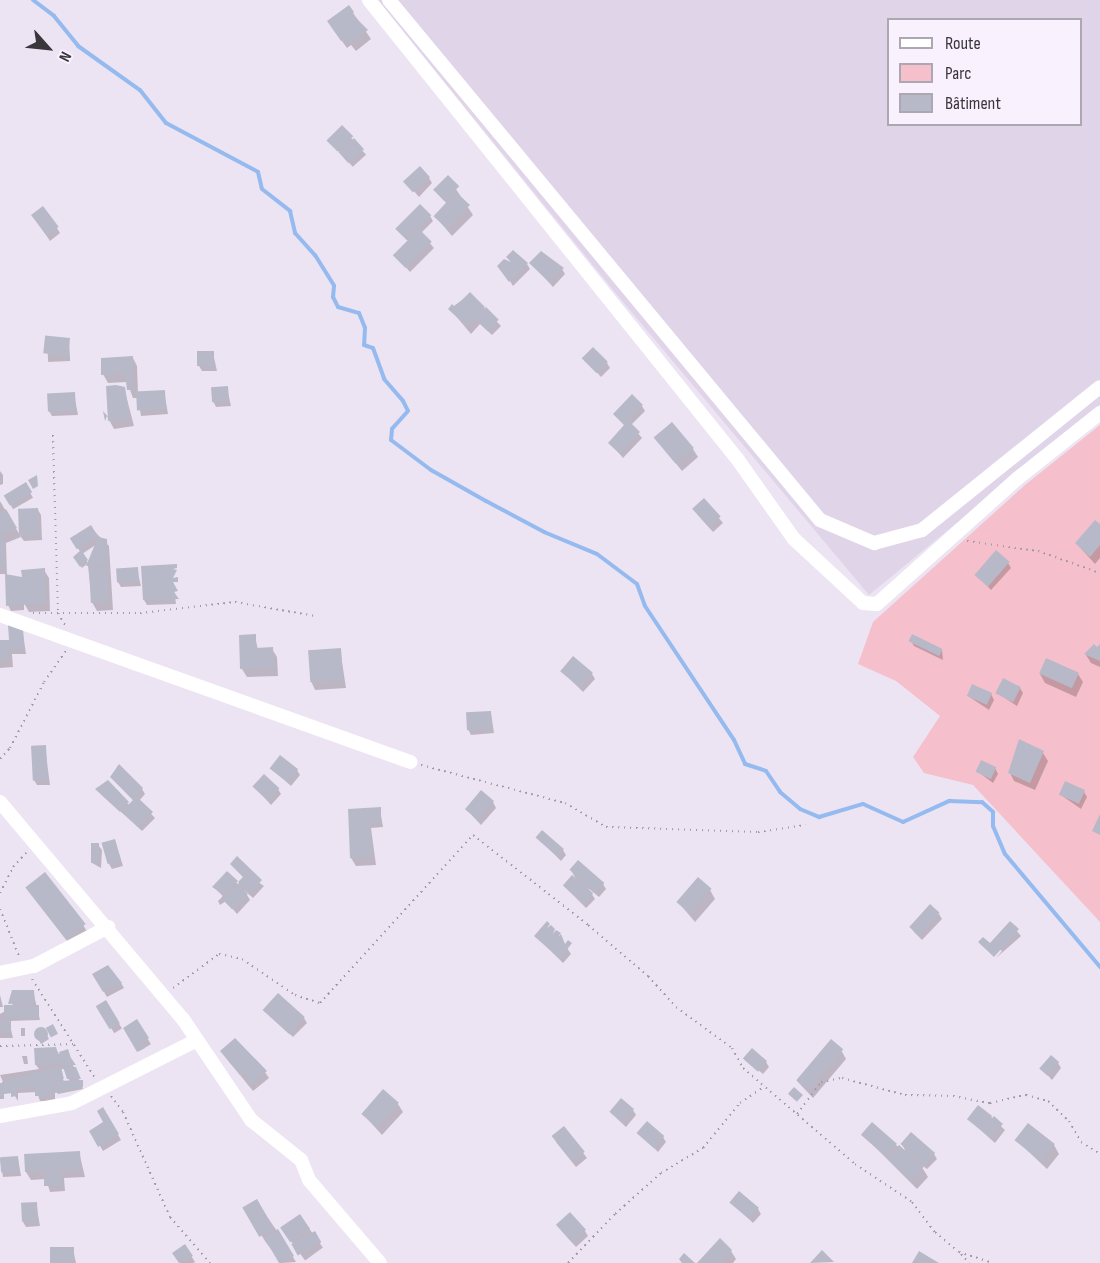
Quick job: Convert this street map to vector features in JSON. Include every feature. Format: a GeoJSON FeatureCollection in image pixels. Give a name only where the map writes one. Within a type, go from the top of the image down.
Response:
{"type":"FeatureCollection","features":[{"type":"Feature","properties":{"kind":"street"},"geometry":{"type":"LineString","coordinates":[[369,0],[731,451],[794,538],[870,606],[1100,412]]}},
{"type":"Feature","properties":{"kind":"street"},"geometry":{"type":"LineString","coordinates":[[389,0],[820,520],[874,543],[922,530],[1100,387]]}},
{"type":"Feature","properties":{"kind":"street"},"geometry":{"type":"LineString","coordinates":[[0,615],[73,639],[411,762]]}},
{"type":"Feature","properties":{"kind":"street"},"geometry":{"type":"LineString","coordinates":[[0,802],[164,995],[251,1120],[302,1160],[309,1180],[380,1263]]}},
{"type":"Feature","properties":{"kind":"street"},"geometry":{"type":"LineString","coordinates":[[0,973],[34,966],[108,927]]}},
{"type":"Feature","properties":{"kind":"street"},"geometry":{"type":"LineString","coordinates":[[0,1116],[72,1103],[197,1040]]}},
{"type":"Feature","properties":{"kind":"path"},"geometry":{"type":"LineString","coordinates":[[0,759],[10,748],[44,682],[73,639],[58,613],[53,435]]}},
{"type":"Feature","properties":{"kind":"path"},"geometry":{"type":"LineString","coordinates":[[945,541],[1038,550],[1100,573]]}},
{"type":"Feature","properties":{"kind":"path"},"geometry":{"type":"LineString","coordinates":[[23,614],[140,613],[235,602],[315,616]]}},
{"type":"Feature","properties":{"kind":"path"},"geometry":{"type":"LineString","coordinates":[[411,762],[517,794],[564,803],[606,827],[758,832],[805,825]]}},
{"type":"Feature","properties":{"kind":"path"},"geometry":{"type":"LineString","coordinates":[[164,995],[219,954],[242,959],[295,995],[320,1003],[474,835],[523,877],[588,925],[648,976],[676,1007],[732,1048],[743,1068],[855,1164],[912,1202],[935,1232],[969,1263]]}},
{"type":"Feature","properties":{"kind":"path"},"geometry":{"type":"LineString","coordinates":[[0,893],[13,867],[35,844]]}},
{"type":"Feature","properties":{"kind":"path"},"geometry":{"type":"LineString","coordinates":[[0,1046],[73,1044]]}},
{"type":"Feature","properties":{"kind":"path"},"geometry":{"type":"LineString","coordinates":[[796,1114],[821,1082],[842,1078],[905,1095],[953,1096],[990,1103],[1026,1095],[1048,1101],[1070,1121],[1081,1142],[1100,1154]]}},
{"type":"Feature","properties":{"kind":"path"},"geometry":{"type":"LineString","coordinates":[[567,1263],[661,1173],[703,1148],[740,1103],[765,1086]]}},
{"type":"Feature","properties":{"kind":"path"},"geometry":{"type":"LineString","coordinates":[[959,1252],[992,1263]]}},
{"type":"Feature","properties":{"kind":"shaded area"},"geometry":{"type":"Polygon","coordinates":[[[378,0],[1100,0],[1100,405],[869,595],[613,290],[378,0]]]}},
{"type":"Feature","properties":{"kind":"green space"},"geometry":{"type":"Polygon","coordinates":[[[1100,425],[1100,922],[973,785],[924,773],[913,757],[940,716],[896,681],[858,664],[873,622],[1025,485],[1100,425]]]}},
{"type":"Feature","properties":{"kind":"building"},"geometry":{"type":"Polygon","coordinates":[[[349,5],[354,12],[352,14],[368,30],[350,44],[345,38],[341,41],[327,21],[349,5]]]}},
{"type":"Feature","properties":{"kind":"building"},"geometry":{"type":"Polygon","coordinates":[[[342,125],[353,136],[338,152],[326,141],[342,125]]]}},
{"type":"Feature","properties":{"kind":"building"},"geometry":{"type":"Polygon","coordinates":[[[354,138],[364,149],[348,163],[338,152],[354,138]]]}},
{"type":"Feature","properties":{"kind":"building"},"geometry":{"type":"Polygon","coordinates":[[[420,166],[430,177],[413,193],[403,181],[420,166]]]}},
{"type":"Feature","properties":{"kind":"building"},"geometry":{"type":"Polygon","coordinates":[[[448,175],[459,186],[444,201],[433,190],[448,175]]]}},
{"type":"Feature","properties":{"kind":"building"},"geometry":{"type":"Polygon","coordinates":[[[456,192],[470,205],[447,229],[433,216],[456,192]]]}},
{"type":"Feature","properties":{"kind":"building"},"geometry":{"type":"Polygon","coordinates":[[[420,204],[431,215],[407,240],[395,229],[420,204]]]}},
{"type":"Feature","properties":{"kind":"building"},"geometry":{"type":"Polygon","coordinates":[[[43,206],[59,227],[47,236],[31,215],[43,206]]]}},
{"type":"Feature","properties":{"kind":"building"},"geometry":{"type":"Polygon","coordinates":[[[419,229],[432,242],[406,268],[393,255],[419,229]]]}},
{"type":"Feature","properties":{"kind":"building"},"geometry":{"type":"Polygon","coordinates":[[[513,250],[528,263],[509,282],[497,266],[504,259],[511,262],[506,257],[513,250]]]}},
{"type":"Feature","properties":{"kind":"building"},"geometry":{"type":"Polygon","coordinates":[[[541,251],[564,268],[549,282],[529,263],[541,251]]]}},
{"type":"Feature","properties":{"kind":"building"},"geometry":{"type":"Polygon","coordinates":[[[470,292],[485,307],[466,326],[448,309],[452,304],[455,307],[470,292]]]}},
{"type":"Feature","properties":{"kind":"building"},"geometry":{"type":"Polygon","coordinates":[[[486,307],[499,320],[487,331],[475,318],[486,307]]]}},
{"type":"Feature","properties":{"kind":"building"},"geometry":{"type":"Polygon","coordinates":[[[45,335],[70,338],[68,356],[43,353],[45,335]]]}},
{"type":"Feature","properties":{"kind":"building"},"geometry":{"type":"Polygon","coordinates":[[[593,347],[608,362],[597,373],[582,358],[593,347]]]}},
{"type":"Feature","properties":{"kind":"building"},"geometry":{"type":"Polygon","coordinates":[[[197,351],[214,351],[214,366],[197,366],[197,351]]]}},
{"type":"Feature","properties":{"kind":"building"},"geometry":{"type":"Polygon","coordinates":[[[133,356],[132,390],[127,390],[125,374],[101,375],[101,358],[133,356]]]}},
{"type":"Feature","properties":{"kind":"building"},"geometry":{"type":"Polygon","coordinates":[[[106,386],[125,387],[130,418],[108,421],[106,386]]]}},
{"type":"Feature","properties":{"kind":"building"},"geometry":{"type":"Polygon","coordinates":[[[228,386],[229,401],[212,402],[211,387],[228,386]]]}},
{"type":"Feature","properties":{"kind":"building"},"geometry":{"type":"Polygon","coordinates":[[[165,390],[166,409],[137,410],[136,392],[165,390]]]}},
{"type":"Feature","properties":{"kind":"building"},"geometry":{"type":"Polygon","coordinates":[[[75,392],[76,410],[48,411],[47,393],[75,392]]]}},
{"type":"Feature","properties":{"kind":"building"},"geometry":{"type":"Polygon","coordinates":[[[632,394],[643,405],[628,420],[640,432],[620,454],[608,443],[624,425],[613,414],[632,394]]]}},
{"type":"Feature","properties":{"kind":"building"},"geometry":{"type":"Polygon","coordinates":[[[672,422],[694,448],[675,463],[654,437],[672,422]]]}},
{"type":"Feature","properties":{"kind":"building"},"geometry":{"type":"Polygon","coordinates":[[[37,475],[38,486],[33,489],[28,480],[37,475]]]}},
{"type":"Feature","properties":{"kind":"building"},"geometry":{"type":"Polygon","coordinates":[[[26,482],[32,492],[10,506],[4,495],[26,482]]]}},
{"type":"Feature","properties":{"kind":"building"},"geometry":{"type":"Polygon","coordinates":[[[704,498],[721,517],[709,527],[692,509],[704,498]]]}},
{"type":"Feature","properties":{"kind":"building"},"geometry":{"type":"Polygon","coordinates":[[[38,508],[39,535],[19,536],[18,509],[38,508]]]}},
{"type":"Feature","properties":{"kind":"building"},"geometry":{"type":"Polygon","coordinates":[[[6,509],[17,528],[0,534],[0,513],[6,509]]]}},
{"type":"Feature","properties":{"kind":"building"},"geometry":{"type":"Polygon","coordinates":[[[1095,520],[1100,524],[1100,545],[1090,557],[1075,543],[1095,520]]]}},
{"type":"Feature","properties":{"kind":"building"},"geometry":{"type":"Polygon","coordinates":[[[91,525],[98,536],[77,549],[70,538],[91,525]]]}},
{"type":"Feature","properties":{"kind":"building"},"geometry":{"type":"Polygon","coordinates":[[[0,536],[4,536],[5,569],[0,569],[0,536]]]}},
{"type":"Feature","properties":{"kind":"building"},"geometry":{"type":"Polygon","coordinates":[[[98,537],[107,539],[108,565],[86,566],[98,537]]]}},
{"type":"Feature","properties":{"kind":"building"},"geometry":{"type":"Polygon","coordinates":[[[81,550],[88,560],[80,567],[73,557],[81,550]]]}},
{"type":"Feature","properties":{"kind":"building"},"geometry":{"type":"Polygon","coordinates":[[[996,550],[1010,562],[988,587],[974,575],[996,550]]]}},
{"type":"Feature","properties":{"kind":"building"},"geometry":{"type":"Polygon","coordinates":[[[177,564],[177,568],[173,569],[177,570],[173,578],[178,577],[178,582],[173,582],[178,591],[174,592],[179,599],[143,600],[141,566],[177,564]]]}},
{"type":"Feature","properties":{"kind":"building"},"geometry":{"type":"Polygon","coordinates":[[[107,567],[109,602],[91,603],[89,568],[107,567]]]}},
{"type":"Feature","properties":{"kind":"building"},"geometry":{"type":"Polygon","coordinates":[[[138,567],[139,581],[117,583],[116,569],[138,567]]]}},
{"type":"Feature","properties":{"kind":"building"},"geometry":{"type":"Polygon","coordinates":[[[45,568],[46,603],[6,606],[5,574],[22,577],[21,570],[45,568]]]}},
{"type":"Feature","properties":{"kind":"building"},"geometry":{"type":"Polygon","coordinates":[[[23,624],[24,649],[8,649],[9,659],[0,659],[0,640],[9,640],[8,625],[23,624]]]}},
{"type":"Feature","properties":{"kind":"building"},"geometry":{"type":"Polygon","coordinates":[[[256,634],[256,648],[273,647],[274,668],[240,669],[239,635],[256,634]]]}},
{"type":"Feature","properties":{"kind":"building"},"geometry":{"type":"Polygon","coordinates":[[[912,634],[943,649],[939,656],[908,641],[912,634]]]}},
{"type":"Feature","properties":{"kind":"building"},"geometry":{"type":"Polygon","coordinates":[[[1094,644],[1097,647],[1100,644],[1100,661],[1084,654],[1094,644]]]}},
{"type":"Feature","properties":{"kind":"building"},"geometry":{"type":"Polygon","coordinates":[[[341,648],[343,680],[310,682],[308,650],[341,648]]]}},
{"type":"Feature","properties":{"kind":"building"},"geometry":{"type":"Polygon","coordinates":[[[573,656],[593,673],[580,688],[560,671],[573,656]]]}},
{"type":"Feature","properties":{"kind":"building"},"geometry":{"type":"Polygon","coordinates":[[[1046,658],[1079,673],[1072,688],[1039,674],[1046,658]]]}},
{"type":"Feature","properties":{"kind":"building"},"geometry":{"type":"Polygon","coordinates":[[[1003,678],[1021,687],[1013,702],[995,693],[1003,678]]]}},
{"type":"Feature","properties":{"kind":"building"},"geometry":{"type":"Polygon","coordinates":[[[972,684],[992,693],[987,705],[967,696],[972,684]]]}},
{"type":"Feature","properties":{"kind":"building"},"geometry":{"type":"Polygon","coordinates":[[[491,711],[492,729],[467,730],[466,712],[491,711]]]}},
{"type":"Feature","properties":{"kind":"building"},"geometry":{"type":"Polygon","coordinates":[[[1019,739],[1044,751],[1030,783],[1008,773],[1019,739]]]}},
{"type":"Feature","properties":{"kind":"building"},"geometry":{"type":"Polygon","coordinates":[[[46,745],[48,780],[33,781],[31,746],[46,745]]]}},
{"type":"Feature","properties":{"kind":"building"},"geometry":{"type":"Polygon","coordinates":[[[280,755],[298,769],[288,783],[270,768],[280,755]]]}},
{"type":"Feature","properties":{"kind":"building"},"geometry":{"type":"Polygon","coordinates":[[[981,760],[996,767],[991,779],[976,772],[981,760]]]}},
{"type":"Feature","properties":{"kind":"building"},"geometry":{"type":"Polygon","coordinates":[[[119,764],[143,788],[136,796],[153,812],[138,827],[122,811],[133,800],[110,777],[119,764]]]}},
{"type":"Feature","properties":{"kind":"building"},"geometry":{"type":"Polygon","coordinates":[[[264,774],[279,788],[268,801],[252,786],[264,774]]]}},
{"type":"Feature","properties":{"kind":"building"},"geometry":{"type":"Polygon","coordinates":[[[108,780],[129,802],[120,812],[95,789],[108,780]]]}},
{"type":"Feature","properties":{"kind":"building"},"geometry":{"type":"Polygon","coordinates":[[[1065,781],[1085,790],[1079,804],[1059,795],[1065,781]]]}},
{"type":"Feature","properties":{"kind":"building"},"geometry":{"type":"Polygon","coordinates":[[[481,790],[494,801],[478,820],[465,809],[481,790]]]}},
{"type":"Feature","properties":{"kind":"building"},"geometry":{"type":"Polygon","coordinates":[[[381,807],[381,822],[370,823],[372,857],[350,858],[348,809],[381,807]]]}},
{"type":"Feature","properties":{"kind":"building"},"geometry":{"type":"Polygon","coordinates":[[[1100,814],[1100,835],[1092,831],[1100,814]]]}},
{"type":"Feature","properties":{"kind":"building"},"geometry":{"type":"Polygon","coordinates":[[[542,830],[564,849],[557,857],[535,838],[542,830]]]}},
{"type":"Feature","properties":{"kind":"building"},"geometry":{"type":"Polygon","coordinates":[[[115,839],[121,860],[108,864],[102,843],[115,839]]]}},
{"type":"Feature","properties":{"kind":"building"},"geometry":{"type":"Polygon","coordinates":[[[91,843],[99,843],[99,863],[91,863],[91,843]]]}},
{"type":"Feature","properties":{"kind":"building"},"geometry":{"type":"Polygon","coordinates":[[[237,856],[262,880],[250,893],[238,882],[243,877],[230,864],[237,856]]]}},
{"type":"Feature","properties":{"kind":"building"},"geometry":{"type":"Polygon","coordinates":[[[578,860],[604,883],[596,893],[569,870],[578,860]]]}},
{"type":"Feature","properties":{"kind":"building"},"geometry":{"type":"Polygon","coordinates":[[[227,871],[238,881],[222,898],[223,893],[212,887],[227,871]]]}},
{"type":"Feature","properties":{"kind":"building"},"geometry":{"type":"Polygon","coordinates":[[[45,872],[86,924],[66,939],[25,887],[45,872]]]}},
{"type":"Feature","properties":{"kind":"building"},"geometry":{"type":"Polygon","coordinates":[[[572,875],[593,893],[584,904],[563,886],[572,875]]]}},
{"type":"Feature","properties":{"kind":"building"},"geometry":{"type":"Polygon","coordinates":[[[698,877],[712,889],[690,914],[676,902],[698,877]]]}},
{"type":"Feature","properties":{"kind":"building"},"geometry":{"type":"Polygon","coordinates":[[[238,884],[248,894],[232,909],[222,900],[238,884]]]}},
{"type":"Feature","properties":{"kind":"building"},"geometry":{"type":"Polygon","coordinates":[[[930,904],[940,913],[919,936],[909,927],[930,904]]]}},
{"type":"Feature","properties":{"kind":"building"},"geometry":{"type":"Polygon","coordinates":[[[547,921],[550,924],[547,928],[551,925],[555,929],[553,934],[556,930],[561,933],[555,940],[561,934],[565,944],[568,940],[572,943],[560,959],[534,936],[547,921]]]}},
{"type":"Feature","properties":{"kind":"building"},"geometry":{"type":"Polygon","coordinates":[[[1010,921],[1019,929],[994,957],[978,942],[983,937],[990,943],[1010,921]]]}},
{"type":"Feature","properties":{"kind":"building"},"geometry":{"type":"Polygon","coordinates":[[[108,965],[122,983],[103,992],[92,974],[108,965]]]}},
{"type":"Feature","properties":{"kind":"building"},"geometry":{"type":"Polygon","coordinates":[[[12,990],[34,990],[35,1003],[8,1004],[12,990]]]}},
{"type":"Feature","properties":{"kind":"building"},"geometry":{"type":"Polygon","coordinates":[[[278,993],[305,1017],[289,1034],[263,1010],[278,993]]]}},
{"type":"Feature","properties":{"kind":"building"},"geometry":{"type":"Polygon","coordinates":[[[106,1000],[120,1023],[110,1029],[96,1006],[106,1000]]]}},
{"type":"Feature","properties":{"kind":"building"},"geometry":{"type":"Polygon","coordinates":[[[4,1005],[39,1005],[39,1018],[4,1018],[4,1005]]]}},
{"type":"Feature","properties":{"kind":"building"},"geometry":{"type":"Polygon","coordinates":[[[137,1019],[149,1038],[141,1043],[145,1048],[137,1052],[123,1028],[137,1019]]]}},
{"type":"Feature","properties":{"kind":"building"},"geometry":{"type":"Polygon","coordinates":[[[0,1020],[11,1020],[11,1033],[0,1033],[0,1020]]]}},
{"type":"Feature","properties":{"kind":"building"},"geometry":{"type":"Polygon","coordinates":[[[53,1024],[58,1034],[51,1037],[46,1028],[53,1024]]]}},
{"type":"Feature","properties":{"kind":"building"},"geometry":{"type":"Polygon","coordinates":[[[41,1027],[46,1029],[48,1034],[46,1039],[41,1041],[36,1039],[34,1034],[36,1029],[41,1027]]]}},
{"type":"Feature","properties":{"kind":"building"},"geometry":{"type":"Polygon","coordinates":[[[235,1038],[267,1071],[249,1086],[246,1082],[249,1079],[244,1072],[240,1075],[220,1051],[235,1038]]]}},
{"type":"Feature","properties":{"kind":"building"},"geometry":{"type":"Polygon","coordinates":[[[831,1039],[843,1049],[809,1091],[796,1080],[831,1039]]]}},
{"type":"Feature","properties":{"kind":"building"},"geometry":{"type":"Polygon","coordinates":[[[56,1047],[61,1064],[35,1065],[34,1048],[56,1047]]]}},
{"type":"Feature","properties":{"kind":"building"},"geometry":{"type":"Polygon","coordinates":[[[752,1048],[767,1061],[758,1072],[743,1059],[752,1048]]]}},
{"type":"Feature","properties":{"kind":"building"},"geometry":{"type":"Polygon","coordinates":[[[68,1049],[76,1065],[63,1066],[59,1052],[68,1049]]]}},
{"type":"Feature","properties":{"kind":"building"},"geometry":{"type":"Polygon","coordinates":[[[1051,1055],[1059,1062],[1047,1076],[1039,1069],[1051,1055]]]}},
{"type":"Feature","properties":{"kind":"building"},"geometry":{"type":"Polygon","coordinates":[[[61,1067],[64,1079],[5,1093],[2,1082],[61,1067]]]}},
{"type":"Feature","properties":{"kind":"building"},"geometry":{"type":"Polygon","coordinates":[[[63,1067],[76,1067],[81,1079],[67,1079],[63,1067]]]}},
{"type":"Feature","properties":{"kind":"building"},"geometry":{"type":"Polygon","coordinates":[[[83,1080],[83,1087],[55,1093],[55,1081],[83,1080]]]}},
{"type":"Feature","properties":{"kind":"building"},"geometry":{"type":"Polygon","coordinates":[[[33,1081],[34,1087],[16,1088],[16,1096],[11,1097],[11,1088],[3,1089],[4,1097],[0,1097],[0,1083],[33,1081]]]}},
{"type":"Feature","properties":{"kind":"building"},"geometry":{"type":"Polygon","coordinates":[[[35,1081],[53,1081],[53,1096],[35,1096],[35,1081]]]}},
{"type":"Feature","properties":{"kind":"building"},"geometry":{"type":"Polygon","coordinates":[[[794,1087],[803,1095],[797,1102],[788,1094],[794,1087]]]}},
{"type":"Feature","properties":{"kind":"building"},"geometry":{"type":"Polygon","coordinates":[[[383,1089],[399,1103],[377,1128],[361,1114],[383,1089]]]}},
{"type":"Feature","properties":{"kind":"building"},"geometry":{"type":"Polygon","coordinates":[[[621,1098],[634,1109],[622,1123],[609,1112],[621,1098]]]}},
{"type":"Feature","properties":{"kind":"building"},"geometry":{"type":"Polygon","coordinates":[[[978,1105],[992,1116],[981,1130],[967,1119],[978,1105]]]}},
{"type":"Feature","properties":{"kind":"building"},"geometry":{"type":"Polygon","coordinates":[[[103,1107],[119,1134],[98,1147],[89,1131],[103,1122],[97,1111],[103,1107]]]}},
{"type":"Feature","properties":{"kind":"building"},"geometry":{"type":"Polygon","coordinates":[[[994,1116],[1003,1124],[990,1138],[981,1130],[994,1116]]]}},
{"type":"Feature","properties":{"kind":"building"},"geometry":{"type":"Polygon","coordinates":[[[647,1121],[664,1136],[654,1148],[637,1133],[647,1121]]]}},
{"type":"Feature","properties":{"kind":"building"},"geometry":{"type":"Polygon","coordinates":[[[872,1122],[897,1144],[886,1156],[861,1135],[872,1122]]]}},
{"type":"Feature","properties":{"kind":"building"},"geometry":{"type":"Polygon","coordinates":[[[1028,1123],[1055,1144],[1041,1161],[1014,1140],[1028,1123]]]}},
{"type":"Feature","properties":{"kind":"building"},"geometry":{"type":"Polygon","coordinates":[[[564,1126],[585,1152],[572,1162],[552,1136],[564,1126]]]}},
{"type":"Feature","properties":{"kind":"building"},"geometry":{"type":"Polygon","coordinates":[[[911,1132],[935,1153],[925,1165],[901,1144],[911,1132]]]}},
{"type":"Feature","properties":{"kind":"building"},"geometry":{"type":"Polygon","coordinates":[[[899,1145],[924,1167],[912,1180],[887,1159],[899,1145]]]}},
{"type":"Feature","properties":{"kind":"building"},"geometry":{"type":"Polygon","coordinates":[[[80,1151],[81,1169],[25,1172],[24,1154],[80,1151]]]}},
{"type":"Feature","properties":{"kind":"building"},"geometry":{"type":"Polygon","coordinates":[[[18,1156],[19,1171],[1,1172],[0,1157],[18,1156]]]}},
{"type":"Feature","properties":{"kind":"building"},"geometry":{"type":"Polygon","coordinates":[[[44,1172],[62,1172],[62,1186],[44,1186],[44,1172]]]}},
{"type":"Feature","properties":{"kind":"building"},"geometry":{"type":"Polygon","coordinates":[[[739,1191],[759,1208],[749,1219],[729,1202],[739,1191]]]}},
{"type":"Feature","properties":{"kind":"building"},"geometry":{"type":"Polygon","coordinates":[[[257,1199],[274,1228],[259,1237],[242,1208],[257,1199]]]}},
{"type":"Feature","properties":{"kind":"building"},"geometry":{"type":"Polygon","coordinates":[[[37,1202],[38,1221],[22,1222],[21,1203],[37,1202]]]}},
{"type":"Feature","properties":{"kind":"building"},"geometry":{"type":"Polygon","coordinates":[[[570,1212],[586,1230],[572,1243],[556,1225],[570,1212]]]}},
{"type":"Feature","properties":{"kind":"building"},"geometry":{"type":"Polygon","coordinates":[[[300,1214],[310,1229],[290,1242],[280,1227],[300,1214]]]}},
{"type":"Feature","properties":{"kind":"building"},"geometry":{"type":"Polygon","coordinates":[[[278,1229],[294,1256],[283,1263],[279,1263],[264,1237],[278,1229]]]}},
{"type":"Feature","properties":{"kind":"building"},"geometry":{"type":"Polygon","coordinates":[[[315,1231],[321,1242],[298,1255],[291,1244],[315,1231]]]}},
{"type":"Feature","properties":{"kind":"building"},"geometry":{"type":"Polygon","coordinates":[[[720,1238],[732,1250],[721,1263],[697,1263],[720,1238]]]}},
{"type":"Feature","properties":{"kind":"building"},"geometry":{"type":"Polygon","coordinates":[[[185,1244],[193,1256],[179,1263],[172,1253],[185,1244]]]}},
{"type":"Feature","properties":{"kind":"building"},"geometry":{"type":"Polygon","coordinates":[[[50,1247],[74,1247],[74,1263],[50,1263],[50,1247]]]}},
{"type":"Feature","properties":{"kind":"building"},"geometry":{"type":"Polygon","coordinates":[[[822,1250],[834,1262],[810,1263],[822,1250]]]}},
{"type":"Feature","properties":{"kind":"building"},"geometry":{"type":"Polygon","coordinates":[[[919,1251],[939,1263],[912,1263],[919,1251]]]}},
{"type":"Feature","properties":{"kind":"building"},"geometry":{"type":"Polygon","coordinates":[[[684,1253],[695,1263],[682,1263],[679,1259],[684,1253]]]}},
{"type":"Feature","properties":{"kind":"waterway"},"geometry":{"type":"LineString","coordinates":[[33,0],[54,16],[78,46],[140,90],[166,123],[258,172],[262,189],[290,211],[295,233],[315,255],[334,286],[333,297],[338,307],[359,313],[365,328],[364,345],[373,348],[384,379],[403,401],[408,411],[392,429],[391,440],[431,470],[544,532],[597,554],[637,584],[645,606],[734,740],[745,764],[766,771],[780,792],[800,809],[819,817],[863,804],[903,822],[949,801],[982,802],[993,812],[993,826],[1005,854],[1100,967]]}}]}
